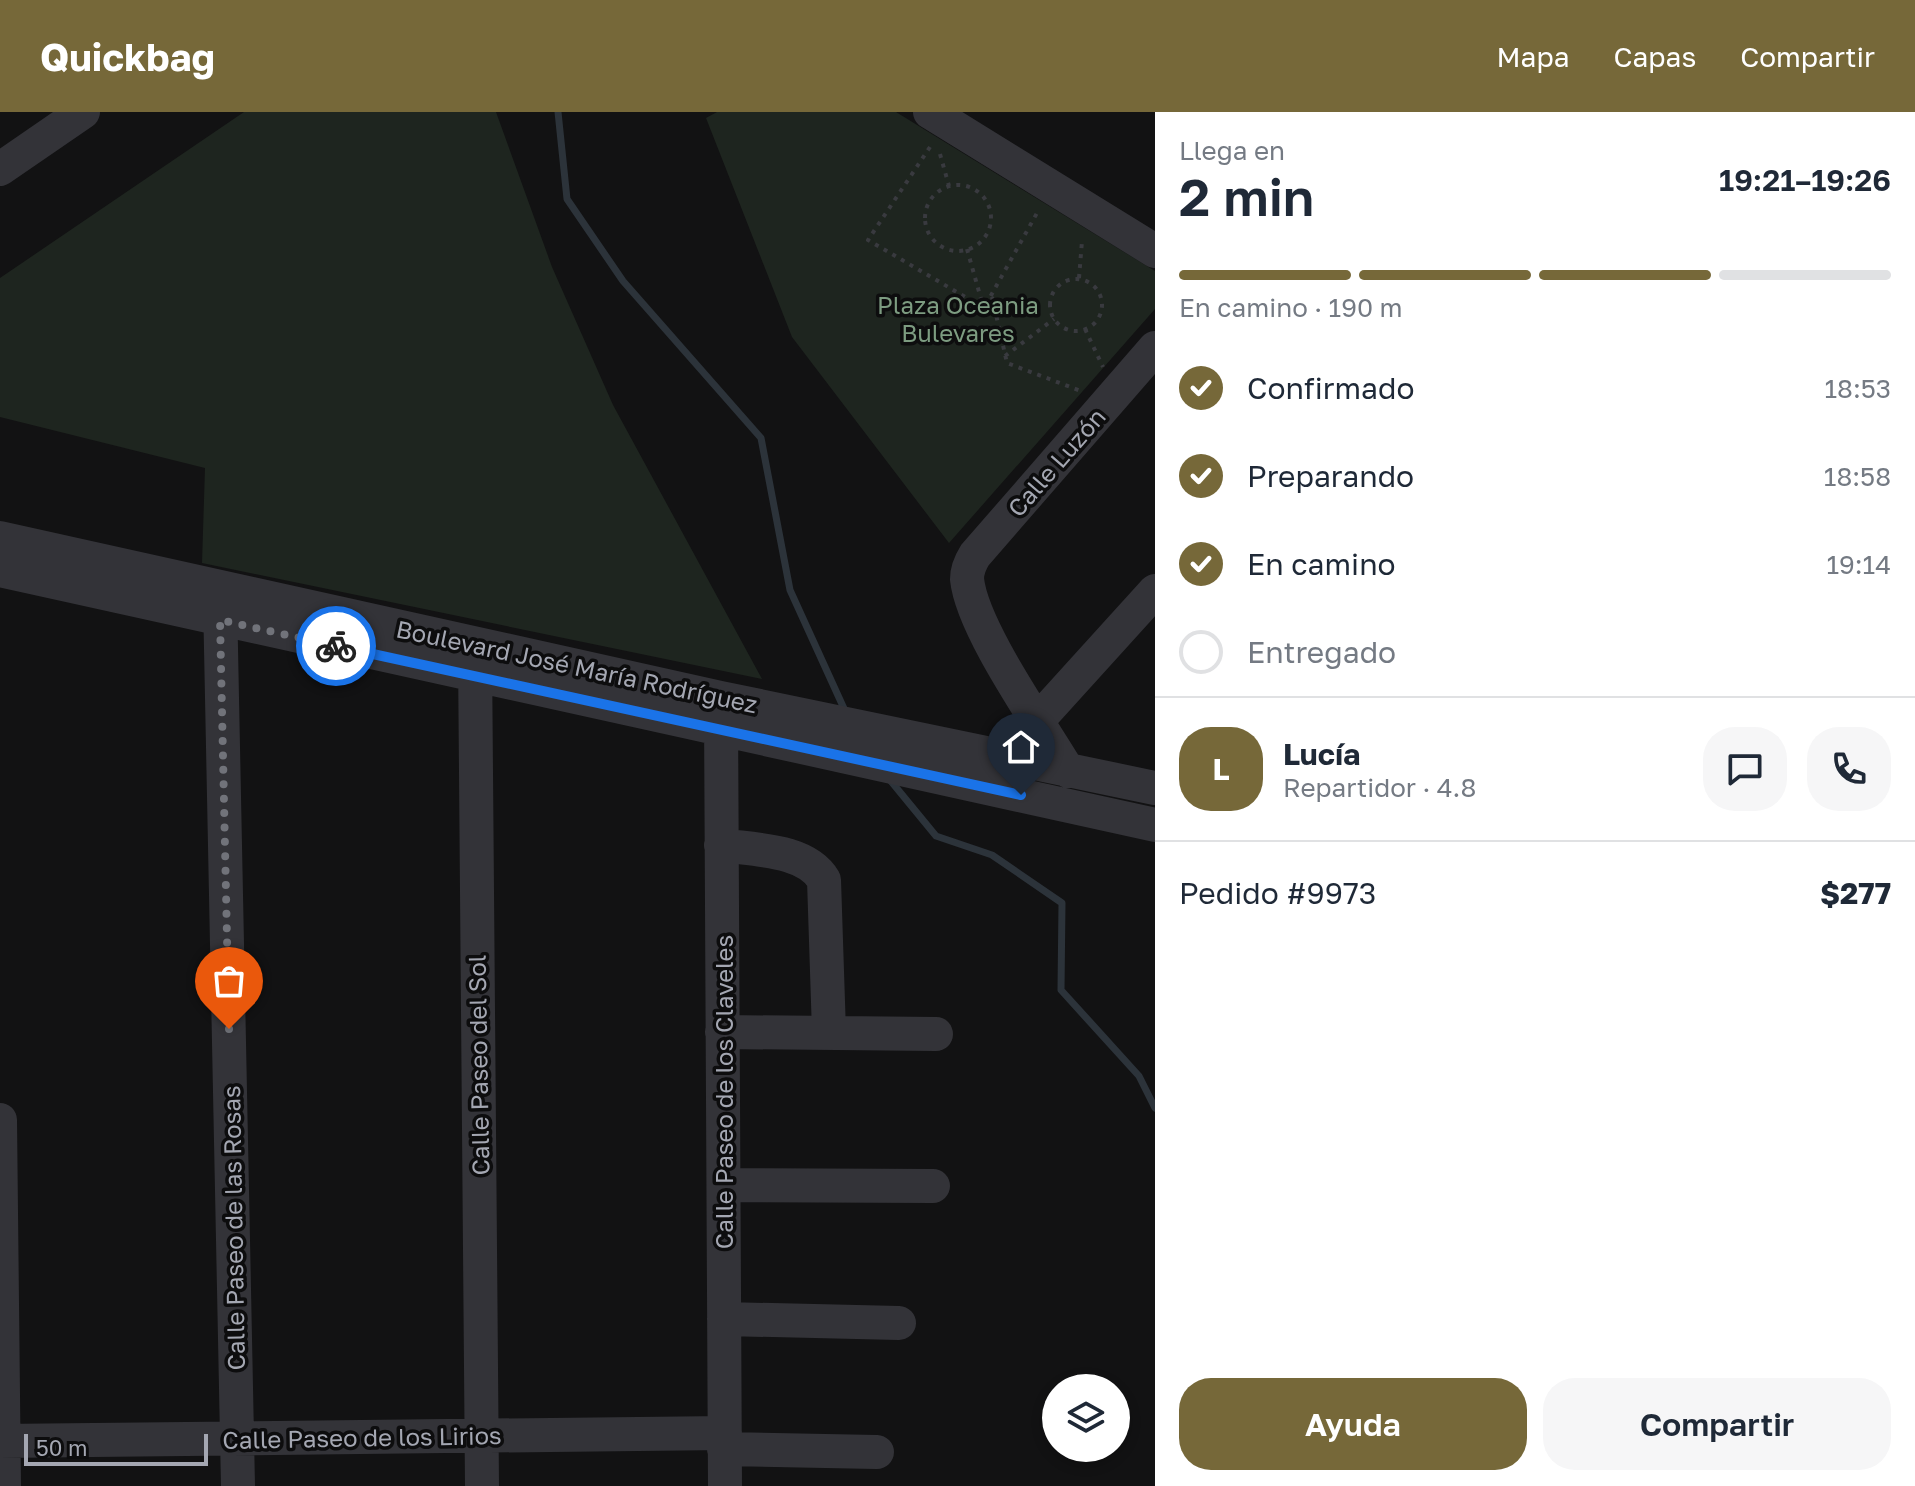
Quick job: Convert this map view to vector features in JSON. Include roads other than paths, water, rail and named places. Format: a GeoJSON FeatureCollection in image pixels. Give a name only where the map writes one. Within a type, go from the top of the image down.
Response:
{"type":"FeatureCollection","features":[{"type":"Feature","properties":{"kind":"street"},"geometry":{"type":"LineString","coordinates":[[0,169],[83,112]]}},
{"type":"Feature","properties":{"kind":"street"},"geometry":{"type":"LineString","coordinates":[[930,112],[1154,249]]}},
{"type":"Feature","properties":{"kind":"street","name":"Calle Luzón"},"geometry":{"type":"LineString","coordinates":[[1038,720],[994,648],[967,581],[975,555],[1155,348]]}},
{"type":"Feature","properties":{"kind":"street","name":"Boulevard José María Rodríguez"},"geometry":{"type":"LineString","coordinates":[[0,538],[220,586],[474,660]]}},
{"type":"Feature","properties":{"kind":"street","name":"Boulevard José María Rodríguez"},"geometry":{"type":"LineString","coordinates":[[0,570],[220,620],[474,660],[768,724],[1021,795],[1155,825]]}},
{"type":"Feature","properties":{"kind":"street","name":"Calle Paseo de las Rosas"},"geometry":{"type":"LineString","coordinates":[[220,586],[238,1486]]}},
{"type":"Feature","properties":{"kind":"street"},"geometry":{"type":"LineString","coordinates":[[1068,771],[1038,720],[1155,591]]}},
{"type":"Feature","properties":{"kind":"street","name":"Calle Paseo del Sol"},"geometry":{"type":"LineString","coordinates":[[474,660],[482,1486]]}},
{"type":"Feature","properties":{"kind":"street","name":"Calle Paseo de los Claveles"},"geometry":{"type":"LineString","coordinates":[[721,714],[725,1486]]}},
{"type":"Feature","properties":{"kind":"street","name":"Boulevard José María Rodríguez"},"geometry":{"type":"LineString","coordinates":[[768,724],[1015,758],[1155,788]]}},
{"type":"Feature","properties":{"kind":"street"},"geometry":{"type":"LineString","coordinates":[[721,845],[801,859],[819,871],[824,880],[829,1032]]}},
{"type":"Feature","properties":{"kind":"street"},"geometry":{"type":"LineString","coordinates":[[722,1032],[936,1034]]}},
{"type":"Feature","properties":{"kind":"street"},"geometry":{"type":"LineString","coordinates":[[0,1120],[4,1486]]}},
{"type":"Feature","properties":{"kind":"street"},"geometry":{"type":"LineString","coordinates":[[724,1185],[933,1186]]}},
{"type":"Feature","properties":{"kind":"street"},"geometry":{"type":"LineString","coordinates":[[724,1319],[899,1323]]}},
{"type":"Feature","properties":{"kind":"street","name":"Calle Paseo de los Lirios"},"geometry":{"type":"LineString","coordinates":[[2,1441],[482,1436],[724,1441],[877,1452]]}},
{"type":"Feature","properties":{"kind":"waterway"},"geometry":{"type":"LineString","coordinates":[[558,112],[567,199],[623,281],[761,438],[790,590],[846,713]]}},
{"type":"Feature","properties":{"kind":"waterway"},"geometry":{"type":"LineString","coordinates":[[890,780],[936,836],[992,855],[1062,903],[1061,990],[1139,1076],[1155,1108]]}},
{"type":"Feature","properties":{"kind":"park label","name":"Plaza Oceania Bulevares"},"geometry":{"type":"Point","coordinates":[958,318]}}]}
